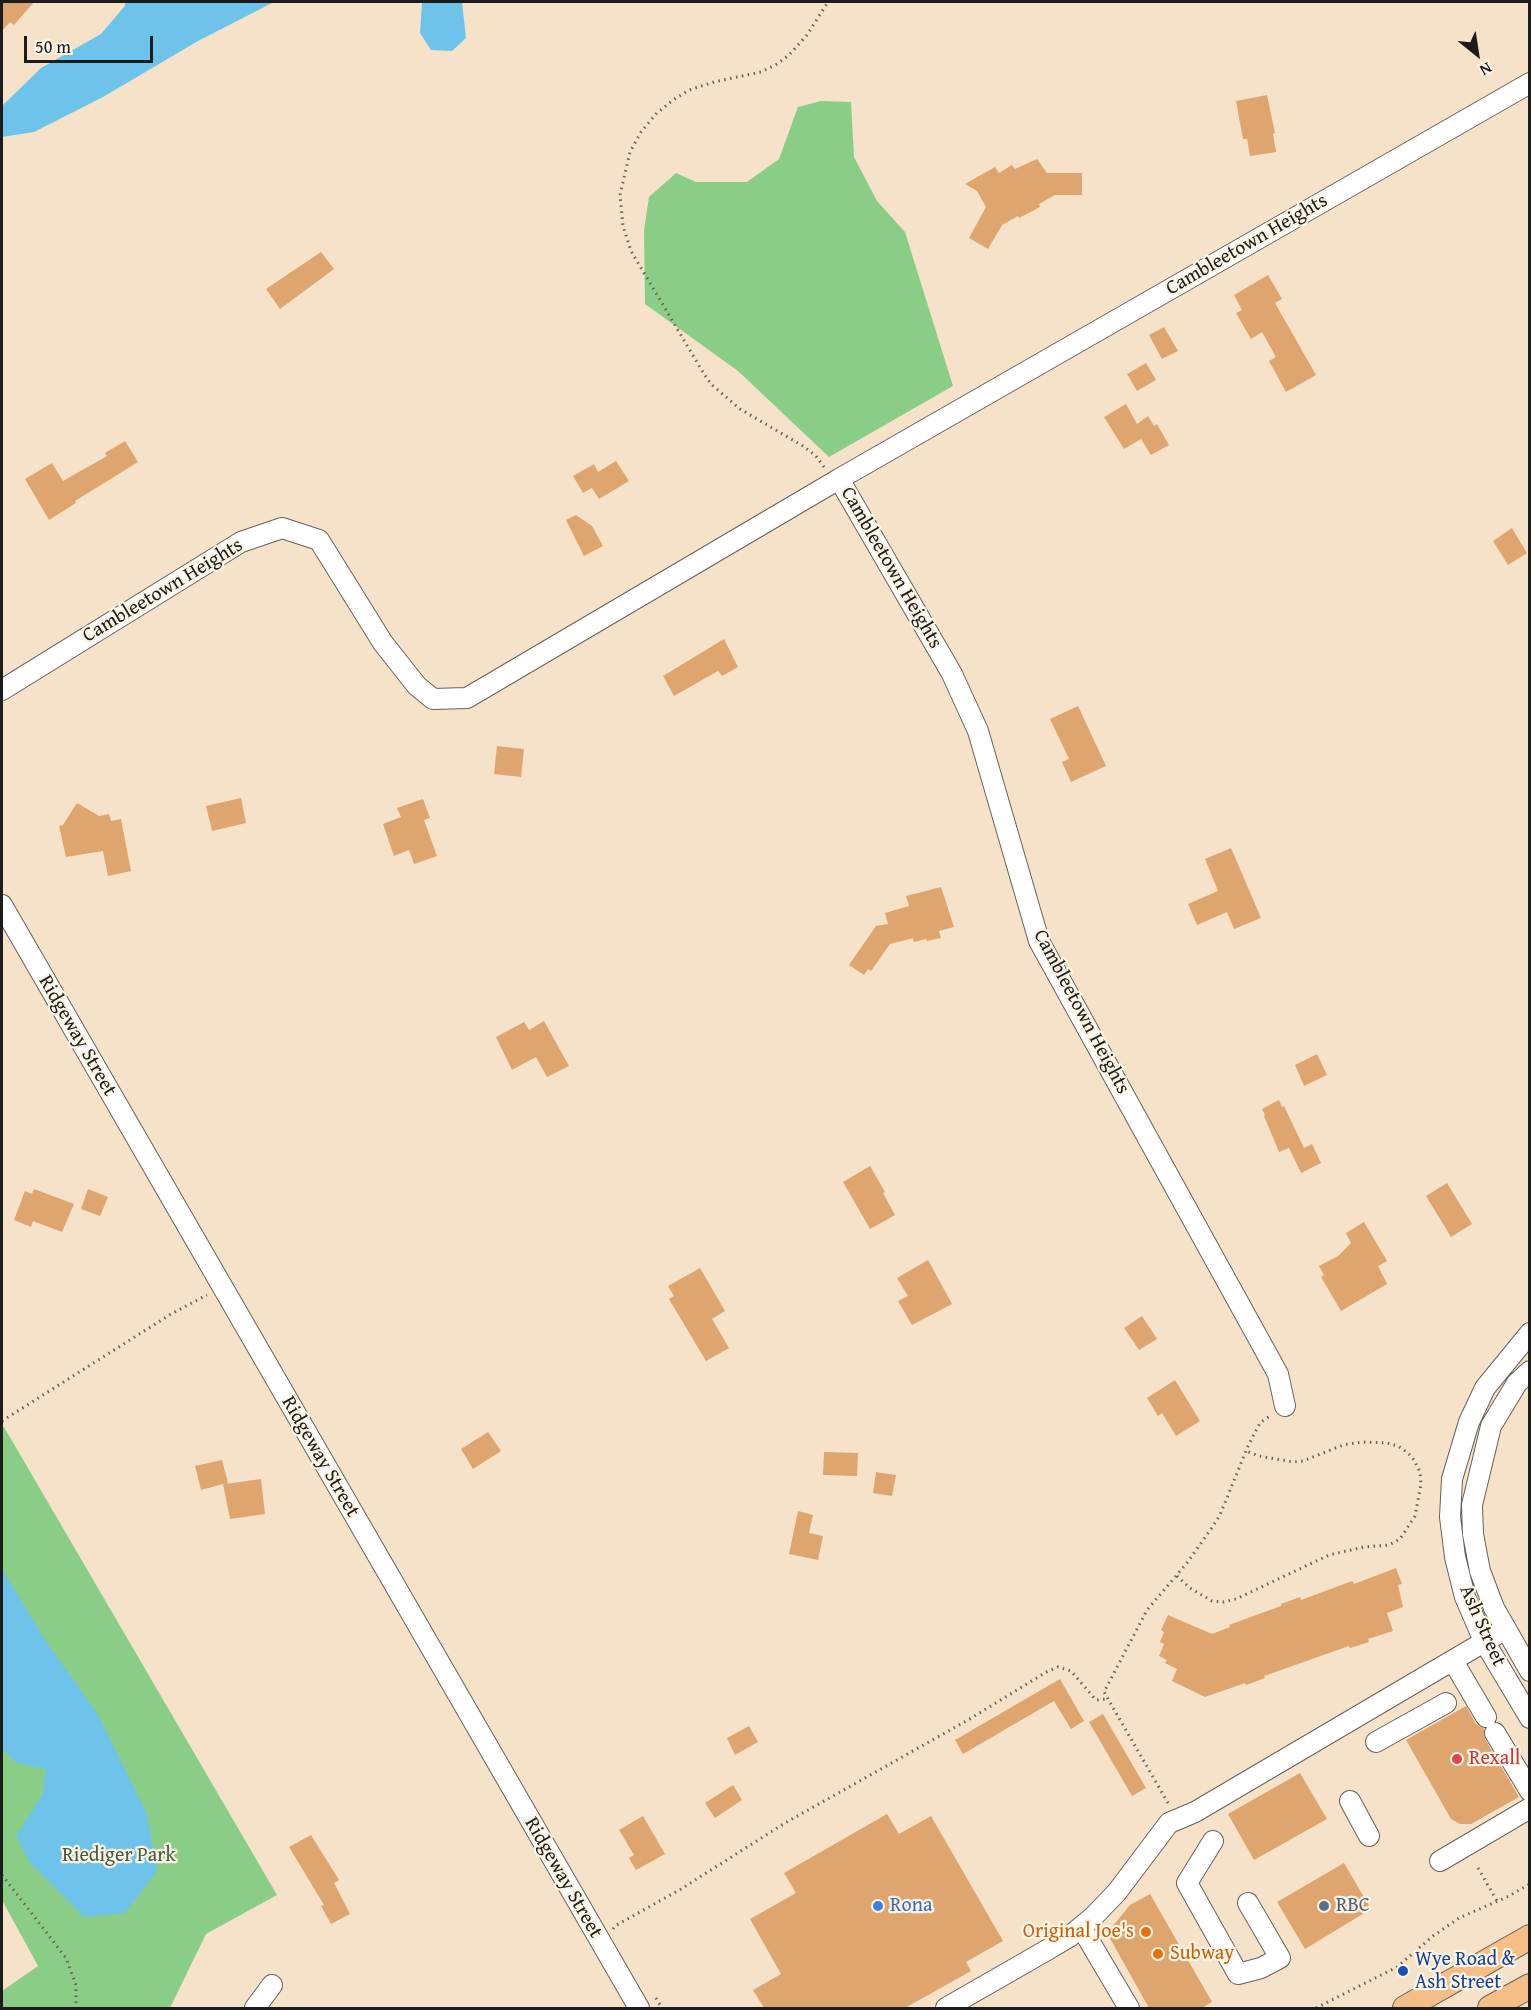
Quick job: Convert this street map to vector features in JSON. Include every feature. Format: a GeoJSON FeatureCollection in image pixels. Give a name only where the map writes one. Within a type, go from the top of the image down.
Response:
{"type":"FeatureCollection","features":[{"type":"Feature","properties":{"kind":"main road"},"geometry":{"type":"LineString","coordinates":[[1505,1952],[1530,1920]]}},
{"type":"Feature","properties":{"kind":"main road"},"geometry":{"type":"LineString","coordinates":[[1405,2008],[1530,1937]]}},
{"type":"Feature","properties":{"kind":"main road"},"geometry":{"type":"LineString","coordinates":[[1496,2005],[1530,1986]]}},
{"type":"Feature","properties":{"kind":"main road"},"geometry":{"type":"LineString","coordinates":[[1496,2005],[1530,1992]]}},
{"type":"Feature","properties":{"kind":"street","name":"Cambleetown Heights"},"geometry":{"type":"LineString","coordinates":[[2,690],[241,542],[282,528],[319,540],[383,643],[417,687],[432,699],[467,698],[836,481],[1530,83]]}},
{"type":"Feature","properties":{"kind":"street","name":"Cambleetown Heights"},"geometry":{"type":"LineString","coordinates":[[836,481],[952,674],[978,731],[1039,941],[1278,1374],[1286,1406]]}},
{"type":"Feature","properties":{"kind":"street","name":"Ridgeway Street"},"geometry":{"type":"LineString","coordinates":[[2,905],[639,2008]]}},
{"type":"Feature","properties":{"kind":"street","name":"Ash Street"},"geometry":{"type":"LineString","coordinates":[[1530,1333],[1485,1389],[1469,1422],[1452,1479],[1450,1517],[1455,1557],[1466,1598],[1484,1641],[1530,1718]]}},
{"type":"Feature","properties":{"kind":"street","name":"Ash Street"},"geometry":{"type":"LineString","coordinates":[[1530,1371],[1517,1383],[1491,1426],[1472,1505],[1473,1534],[1480,1571],[1494,1608],[1530,1671]]}},
{"type":"Feature","properties":{"kind":"street"},"geometry":{"type":"LineString","coordinates":[[946,2008],[1047,1950],[1082,1927],[1117,1892],[1169,1823],[1196,1812],[1506,1629]]}},
{"type":"Feature","properties":{"kind":"street"},"geometry":{"type":"LineString","coordinates":[[1453,1660],[1530,1791]]}},
{"type":"Feature","properties":{"kind":"street"},"geometry":{"type":"LineString","coordinates":[[1376,1742],[1446,1703]]}},
{"type":"Feature","properties":{"kind":"street"},"geometry":{"type":"LineString","coordinates":[[1350,1801],[1369,1836]]}},
{"type":"Feature","properties":{"kind":"street"},"geometry":{"type":"LineString","coordinates":[[1440,1861],[1530,1808]]}},
{"type":"Feature","properties":{"kind":"street"},"geometry":{"type":"LineString","coordinates":[[1213,1841],[1186,1883],[1238,1974],[1261,1968],[1280,1958],[1248,1903]]}},
{"type":"Feature","properties":{"kind":"street"},"geometry":{"type":"LineString","coordinates":[[1082,1927],[1129,2008]]}},
{"type":"Feature","properties":{"kind":"street"},"geometry":{"type":"LineString","coordinates":[[255,2008],[272,1985]]}},
{"type":"Feature","properties":{"kind":"path"},"geometry":{"type":"LineString","coordinates":[[828,2],[807,35],[789,55],[777,64],[753,74],[689,90],[656,114],[641,132],[630,152],[620,195],[622,218],[631,251],[711,384],[740,409],[816,456],[836,481]]}},
{"type":"Feature","properties":{"kind":"path"},"geometry":{"type":"LineString","coordinates":[[2,1420],[171,1314],[223,1288]]}},
{"type":"Feature","properties":{"kind":"path"},"geometry":{"type":"LineString","coordinates":[[1170,1805],[1104,1692],[1147,1610],[1176,1576],[1220,1515],[1260,1423],[1286,1406]]}},
{"type":"Feature","properties":{"kind":"path"},"geometry":{"type":"LineString","coordinates":[[1176,1576],[1190,1588],[1212,1601],[1223,1602],[1236,1599],[1329,1555],[1364,1547],[1389,1545],[1400,1539],[1415,1516],[1421,1484],[1420,1472],[1414,1460],[1398,1446],[1362,1442],[1343,1445],[1303,1461],[1259,1456],[1246,1451]]}},
{"type":"Feature","properties":{"kind":"path"},"geometry":{"type":"LineString","coordinates":[[616,1935],[613,1930],[615,1926],[681,1889],[785,1823],[968,1720],[1048,1671],[1058,1667],[1071,1671],[1096,1700],[1107,1699]]}},
{"type":"Feature","properties":{"kind":"path"},"geometry":{"type":"LineString","coordinates":[[1478,1868],[1497,1901]]}},
{"type":"Feature","properties":{"kind":"path"},"geometry":{"type":"LineString","coordinates":[[2,1875],[66,1958],[76,1985],[76,2008]]}},
{"type":"Feature","properties":{"kind":"path"},"geometry":{"type":"LineString","coordinates":[[1316,2008],[1397,1967],[1433,1936],[1459,1918],[1530,1884]]}},
{"type":"Feature","properties":{"kind":"path"},"geometry":{"type":"LineString","coordinates":[[651,1992],[662,2008]]}},
{"type":"Feature","properties":{"kind":"green space"},"geometry":{"type":"Polygon","coordinates":[[[821,101],[851,102],[854,157],[877,201],[905,232],[953,386],[829,457],[738,371],[645,304],[644,230],[649,197],[676,173],[696,182],[747,182],[779,159],[798,107],[821,101]]]}},
{"type":"Feature","properties":{"kind":"green space","name":"Riediger Park"},"geometry":{"type":"Polygon","coordinates":[[[4,1427],[277,1895],[206,1934],[170,2008],[2,2008],[2,1991],[38,1966],[2,1900],[2,1428],[4,1427]]]}},
{"type":"Feature","properties":{"kind":"water"},"geometry":{"type":"Polygon","coordinates":[[[126,2],[274,2],[198,41],[103,97],[34,132],[2,137],[2,106],[41,68],[101,34],[126,2]]]}},
{"type":"Feature","properties":{"kind":"water"},"geometry":{"type":"Polygon","coordinates":[[[422,2],[462,2],[466,38],[452,51],[431,50],[420,33],[422,2]]]}},
{"type":"Feature","properties":{"kind":"water"},"geometry":{"type":"Polygon","coordinates":[[[2,1569],[45,1640],[97,1713],[147,1814],[157,1871],[125,1913],[84,1917],[30,1863],[16,1836],[43,1794],[46,1769],[17,1763],[2,1749],[2,1569]]]}},
{"type":"Feature","properties":{"kind":"building"},"geometry":{"type":"Polygon","coordinates":[[[2,2],[34,2],[14,25],[10,22],[2,31],[2,2]]]}},
{"type":"Feature","properties":{"kind":"building"},"geometry":{"type":"Polygon","coordinates":[[[1267,95],[1275,133],[1273,134],[1276,152],[1250,156],[1247,139],[1243,139],[1236,101],[1267,95]]]}},
{"type":"Feature","properties":{"kind":"building"},"geometry":{"type":"Polygon","coordinates":[[[1037,159],[1047,173],[1082,173],[1082,195],[1055,195],[1039,204],[1040,207],[1002,225],[988,249],[969,238],[986,207],[977,191],[965,184],[995,167],[999,173],[1012,165],[1015,169],[1037,159]]]}},
{"type":"Feature","properties":{"kind":"building"},"geometry":{"type":"Polygon","coordinates":[[[321,252],[334,269],[280,309],[266,289],[321,252]]]}},
{"type":"Feature","properties":{"kind":"building"},"geometry":{"type":"Polygon","coordinates":[[[1268,275],[1282,299],[1275,303],[1316,375],[1286,392],[1269,361],[1276,357],[1262,332],[1251,339],[1236,313],[1242,310],[1234,295],[1268,275]]]}},
{"type":"Feature","properties":{"kind":"building"},"geometry":{"type":"Polygon","coordinates":[[[1164,327],[1178,351],[1162,359],[1149,335],[1164,327]]]}},
{"type":"Feature","properties":{"kind":"building"},"geometry":{"type":"Polygon","coordinates":[[[1146,363],[1156,380],[1137,391],[1127,374],[1146,363]]]}},
{"type":"Feature","properties":{"kind":"building"},"geometry":{"type":"Polygon","coordinates":[[[1126,404],[1137,424],[1148,416],[1154,426],[1157,424],[1169,445],[1151,455],[1141,439],[1124,449],[1104,417],[1126,404]]]}},
{"type":"Feature","properties":{"kind":"building"},"geometry":{"type":"Polygon","coordinates":[[[125,441],[138,462],[49,520],[25,479],[52,463],[63,481],[107,456],[105,453],[125,441]]]}},
{"type":"Feature","properties":{"kind":"building"},"geometry":{"type":"Polygon","coordinates":[[[616,461],[629,481],[599,499],[592,488],[583,493],[573,476],[594,464],[598,472],[616,461]]]}},
{"type":"Feature","properties":{"kind":"building"},"geometry":{"type":"Polygon","coordinates":[[[576,515],[592,526],[603,546],[584,556],[566,520],[576,515]]]}},
{"type":"Feature","properties":{"kind":"building"},"geometry":{"type":"Polygon","coordinates":[[[1512,528],[1527,553],[1508,565],[1493,541],[1512,528]]]}},
{"type":"Feature","properties":{"kind":"building"},"geometry":{"type":"Polygon","coordinates":[[[724,639],[738,667],[722,676],[718,671],[674,696],[663,676],[724,639]]]}},
{"type":"Feature","properties":{"kind":"building"},"geometry":{"type":"Polygon","coordinates":[[[1078,706],[1106,766],[1071,782],[1062,762],[1069,759],[1050,719],[1078,706]]]}},
{"type":"Feature","properties":{"kind":"building"},"geometry":{"type":"Polygon","coordinates":[[[497,746],[524,749],[521,777],[494,774],[497,746]]]}},
{"type":"Feature","properties":{"kind":"building"},"geometry":{"type":"Polygon","coordinates":[[[241,798],[246,823],[212,831],[206,806],[241,798]]]}},
{"type":"Feature","properties":{"kind":"building"},"geometry":{"type":"Polygon","coordinates":[[[423,799],[430,818],[424,820],[437,856],[414,864],[409,850],[394,856],[383,824],[401,817],[397,808],[423,799]]]}},
{"type":"Feature","properties":{"kind":"building"},"geometry":{"type":"Polygon","coordinates":[[[77,803],[99,816],[109,814],[111,821],[121,819],[131,871],[108,876],[103,851],[66,857],[59,826],[63,825],[77,803]]]}},
{"type":"Feature","properties":{"kind":"building"},"geometry":{"type":"Polygon","coordinates":[[[1231,848],[1261,918],[1234,929],[1227,912],[1197,925],[1188,904],[1218,891],[1205,859],[1231,848]]]}},
{"type":"Feature","properties":{"kind":"building"},"geometry":{"type":"Polygon","coordinates":[[[941,887],[954,927],[939,931],[941,938],[914,942],[913,938],[890,944],[871,971],[868,969],[864,975],[849,965],[876,926],[888,924],[885,913],[909,906],[906,896],[941,887]]]}},
{"type":"Feature","properties":{"kind":"building"},"geometry":{"type":"Polygon","coordinates":[[[544,1021],[569,1066],[547,1077],[536,1057],[512,1070],[496,1037],[524,1022],[529,1030],[544,1021]]]}},
{"type":"Feature","properties":{"kind":"building"},"geometry":{"type":"Polygon","coordinates":[[[1317,1054],[1327,1075],[1304,1086],[1295,1065],[1317,1054]]]}},
{"type":"Feature","properties":{"kind":"building"},"geometry":{"type":"Polygon","coordinates":[[[1279,1100],[1304,1148],[1312,1144],[1321,1163],[1301,1173],[1289,1148],[1279,1152],[1264,1116],[1262,1109],[1279,1100]]]}},
{"type":"Feature","properties":{"kind":"building"},"geometry":{"type":"Polygon","coordinates":[[[870,1166],[895,1215],[870,1229],[843,1182],[870,1166]]]}},
{"type":"Feature","properties":{"kind":"building"},"geometry":{"type":"Polygon","coordinates":[[[1447,1183],[1472,1224],[1451,1237],[1426,1196],[1447,1183]]]}},
{"type":"Feature","properties":{"kind":"building"},"geometry":{"type":"Polygon","coordinates":[[[34,1189],[74,1204],[62,1232],[33,1221],[31,1227],[14,1220],[25,1191],[32,1194],[34,1189]]]}},
{"type":"Feature","properties":{"kind":"building"},"geometry":{"type":"Polygon","coordinates":[[[88,1189],[108,1197],[100,1216],[81,1209],[88,1189]]]}},
{"type":"Feature","properties":{"kind":"building"},"geometry":{"type":"Polygon","coordinates":[[[1364,1222],[1387,1261],[1378,1266],[1387,1284],[1341,1311],[1321,1277],[1324,1275],[1319,1266],[1338,1256],[1351,1243],[1346,1233],[1364,1222]]]}},
{"type":"Feature","properties":{"kind":"building"},"geometry":{"type":"Polygon","coordinates":[[[928,1260],[952,1304],[912,1325],[898,1301],[908,1296],[897,1278],[928,1260]]]}},
{"type":"Feature","properties":{"kind":"building"},"geometry":{"type":"Polygon","coordinates":[[[700,1268],[725,1311],[712,1319],[729,1348],[706,1361],[669,1299],[674,1296],[668,1286],[700,1268]]]}},
{"type":"Feature","properties":{"kind":"building"},"geometry":{"type":"Polygon","coordinates":[[[1142,1316],[1157,1339],[1139,1350],[1124,1328],[1142,1316]]]}},
{"type":"Feature","properties":{"kind":"building"},"geometry":{"type":"Polygon","coordinates":[[[1175,1380],[1200,1421],[1176,1436],[1162,1413],[1158,1416],[1147,1398],[1175,1380]]]}},
{"type":"Feature","properties":{"kind":"building"},"geometry":{"type":"Polygon","coordinates":[[[488,1432],[501,1451],[473,1469],[461,1449],[488,1432]]]}},
{"type":"Feature","properties":{"kind":"building"},"geometry":{"type":"Polygon","coordinates":[[[824,1452],[858,1453],[857,1476],[823,1475],[824,1452]]]}},
{"type":"Feature","properties":{"kind":"building"},"geometry":{"type":"Polygon","coordinates":[[[222,1460],[228,1483],[225,1484],[261,1479],[265,1514],[230,1519],[223,1484],[201,1490],[195,1466],[222,1460]]]}},
{"type":"Feature","properties":{"kind":"building"},"geometry":{"type":"Polygon","coordinates":[[[876,1472],[896,1475],[892,1496],[873,1493],[876,1472]]]}},
{"type":"Feature","properties":{"kind":"building"},"geometry":{"type":"Polygon","coordinates":[[[798,1511],[813,1515],[809,1533],[823,1536],[818,1560],[789,1554],[798,1511]]]}},
{"type":"Feature","properties":{"kind":"building"},"geometry":{"type":"Polygon","coordinates":[[[1396,1568],[1402,1584],[1398,1585],[1403,1607],[1387,1613],[1393,1631],[1368,1639],[1369,1642],[1350,1648],[1349,1646],[1264,1676],[1265,1678],[1246,1685],[1245,1683],[1205,1697],[1172,1681],[1177,1669],[1165,1663],[1167,1660],[1159,1656],[1164,1644],[1160,1642],[1164,1632],[1161,1630],[1168,1615],[1212,1634],[1300,1597],[1301,1600],[1352,1581],[1354,1584],[1396,1568]]]}},
{"type":"Feature","properties":{"kind":"building"},"geometry":{"type":"Polygon","coordinates":[[[1060,1679],[1084,1721],[1071,1729],[1054,1701],[963,1754],[955,1740],[1060,1679]]]}},
{"type":"Feature","properties":{"kind":"building","name":"Rexall"},"geometry":{"type":"Polygon","coordinates":[[[1466,1706],[1476,1724],[1484,1729],[1485,1739],[1519,1797],[1471,1824],[1460,1824],[1451,1819],[1406,1740],[1466,1706]]]}},
{"type":"Feature","properties":{"kind":"building"},"geometry":{"type":"Polygon","coordinates":[[[1103,1714],[1146,1788],[1132,1796],[1089,1722],[1103,1714]]]}},
{"type":"Feature","properties":{"kind":"building"},"geometry":{"type":"Polygon","coordinates":[[[749,1726],[758,1742],[735,1755],[727,1738],[749,1726]]]}},
{"type":"Feature","properties":{"kind":"building"},"geometry":{"type":"Polygon","coordinates":[[[1300,1773],[1327,1819],[1254,1860],[1228,1814],[1300,1773]]]}},
{"type":"Feature","properties":{"kind":"building"},"geometry":{"type":"Polygon","coordinates":[[[733,1785],[742,1800],[715,1818],[705,1803],[733,1785]]]}},
{"type":"Feature","properties":{"kind":"building","name":"Rona"},"geometry":{"type":"Polygon","coordinates":[[[887,1814],[899,1834],[931,1816],[1003,1941],[966,1962],[971,1971],[905,2008],[764,2008],[753,1990],[781,1974],[750,1919],[796,1893],[784,1873],[887,1814]]]}},
{"type":"Feature","properties":{"kind":"building"},"geometry":{"type":"Polygon","coordinates":[[[643,1816],[665,1854],[636,1870],[629,1858],[634,1855],[619,1830],[643,1816]]]}},
{"type":"Feature","properties":{"kind":"building"},"geometry":{"type":"Polygon","coordinates":[[[311,1835],[339,1880],[334,1883],[350,1914],[331,1924],[321,1906],[324,1905],[289,1847],[311,1835]]]}},
{"type":"Feature","properties":{"kind":"building","name":"RBC"},"geometry":{"type":"Polygon","coordinates":[[[1344,1863],[1371,1909],[1305,1949],[1277,1902],[1344,1863]]]}},
{"type":"Feature","properties":{"kind":"building"},"geometry":{"type":"Polygon","coordinates":[[[1150,1894],[1212,2002],[1202,2008],[1149,2008],[1107,1933],[1130,1905],[1150,1894]]]}},
{"type":"Feature","properties":{"kind":"place","name":"Rexall"},"geometry":{"type":"Point","coordinates":[1457,1759]}},
{"type":"Feature","properties":{"kind":"place","name":"Rona"},"geometry":{"type":"Point","coordinates":[878,1906]}},
{"type":"Feature","properties":{"kind":"place","name":"RBC"},"geometry":{"type":"Point","coordinates":[1324,1906]}},
{"type":"Feature","properties":{"kind":"place","name":"Original Joe's"},"geometry":{"type":"Point","coordinates":[1146,1932]}},
{"type":"Feature","properties":{"kind":"place","name":"Subway"},"geometry":{"type":"Point","coordinates":[1158,1954]}},
{"type":"Feature","properties":{"kind":"place","name":"Wye Road & Ash Street"},"geometry":{"type":"Point","coordinates":[1403,1971]}}]}
